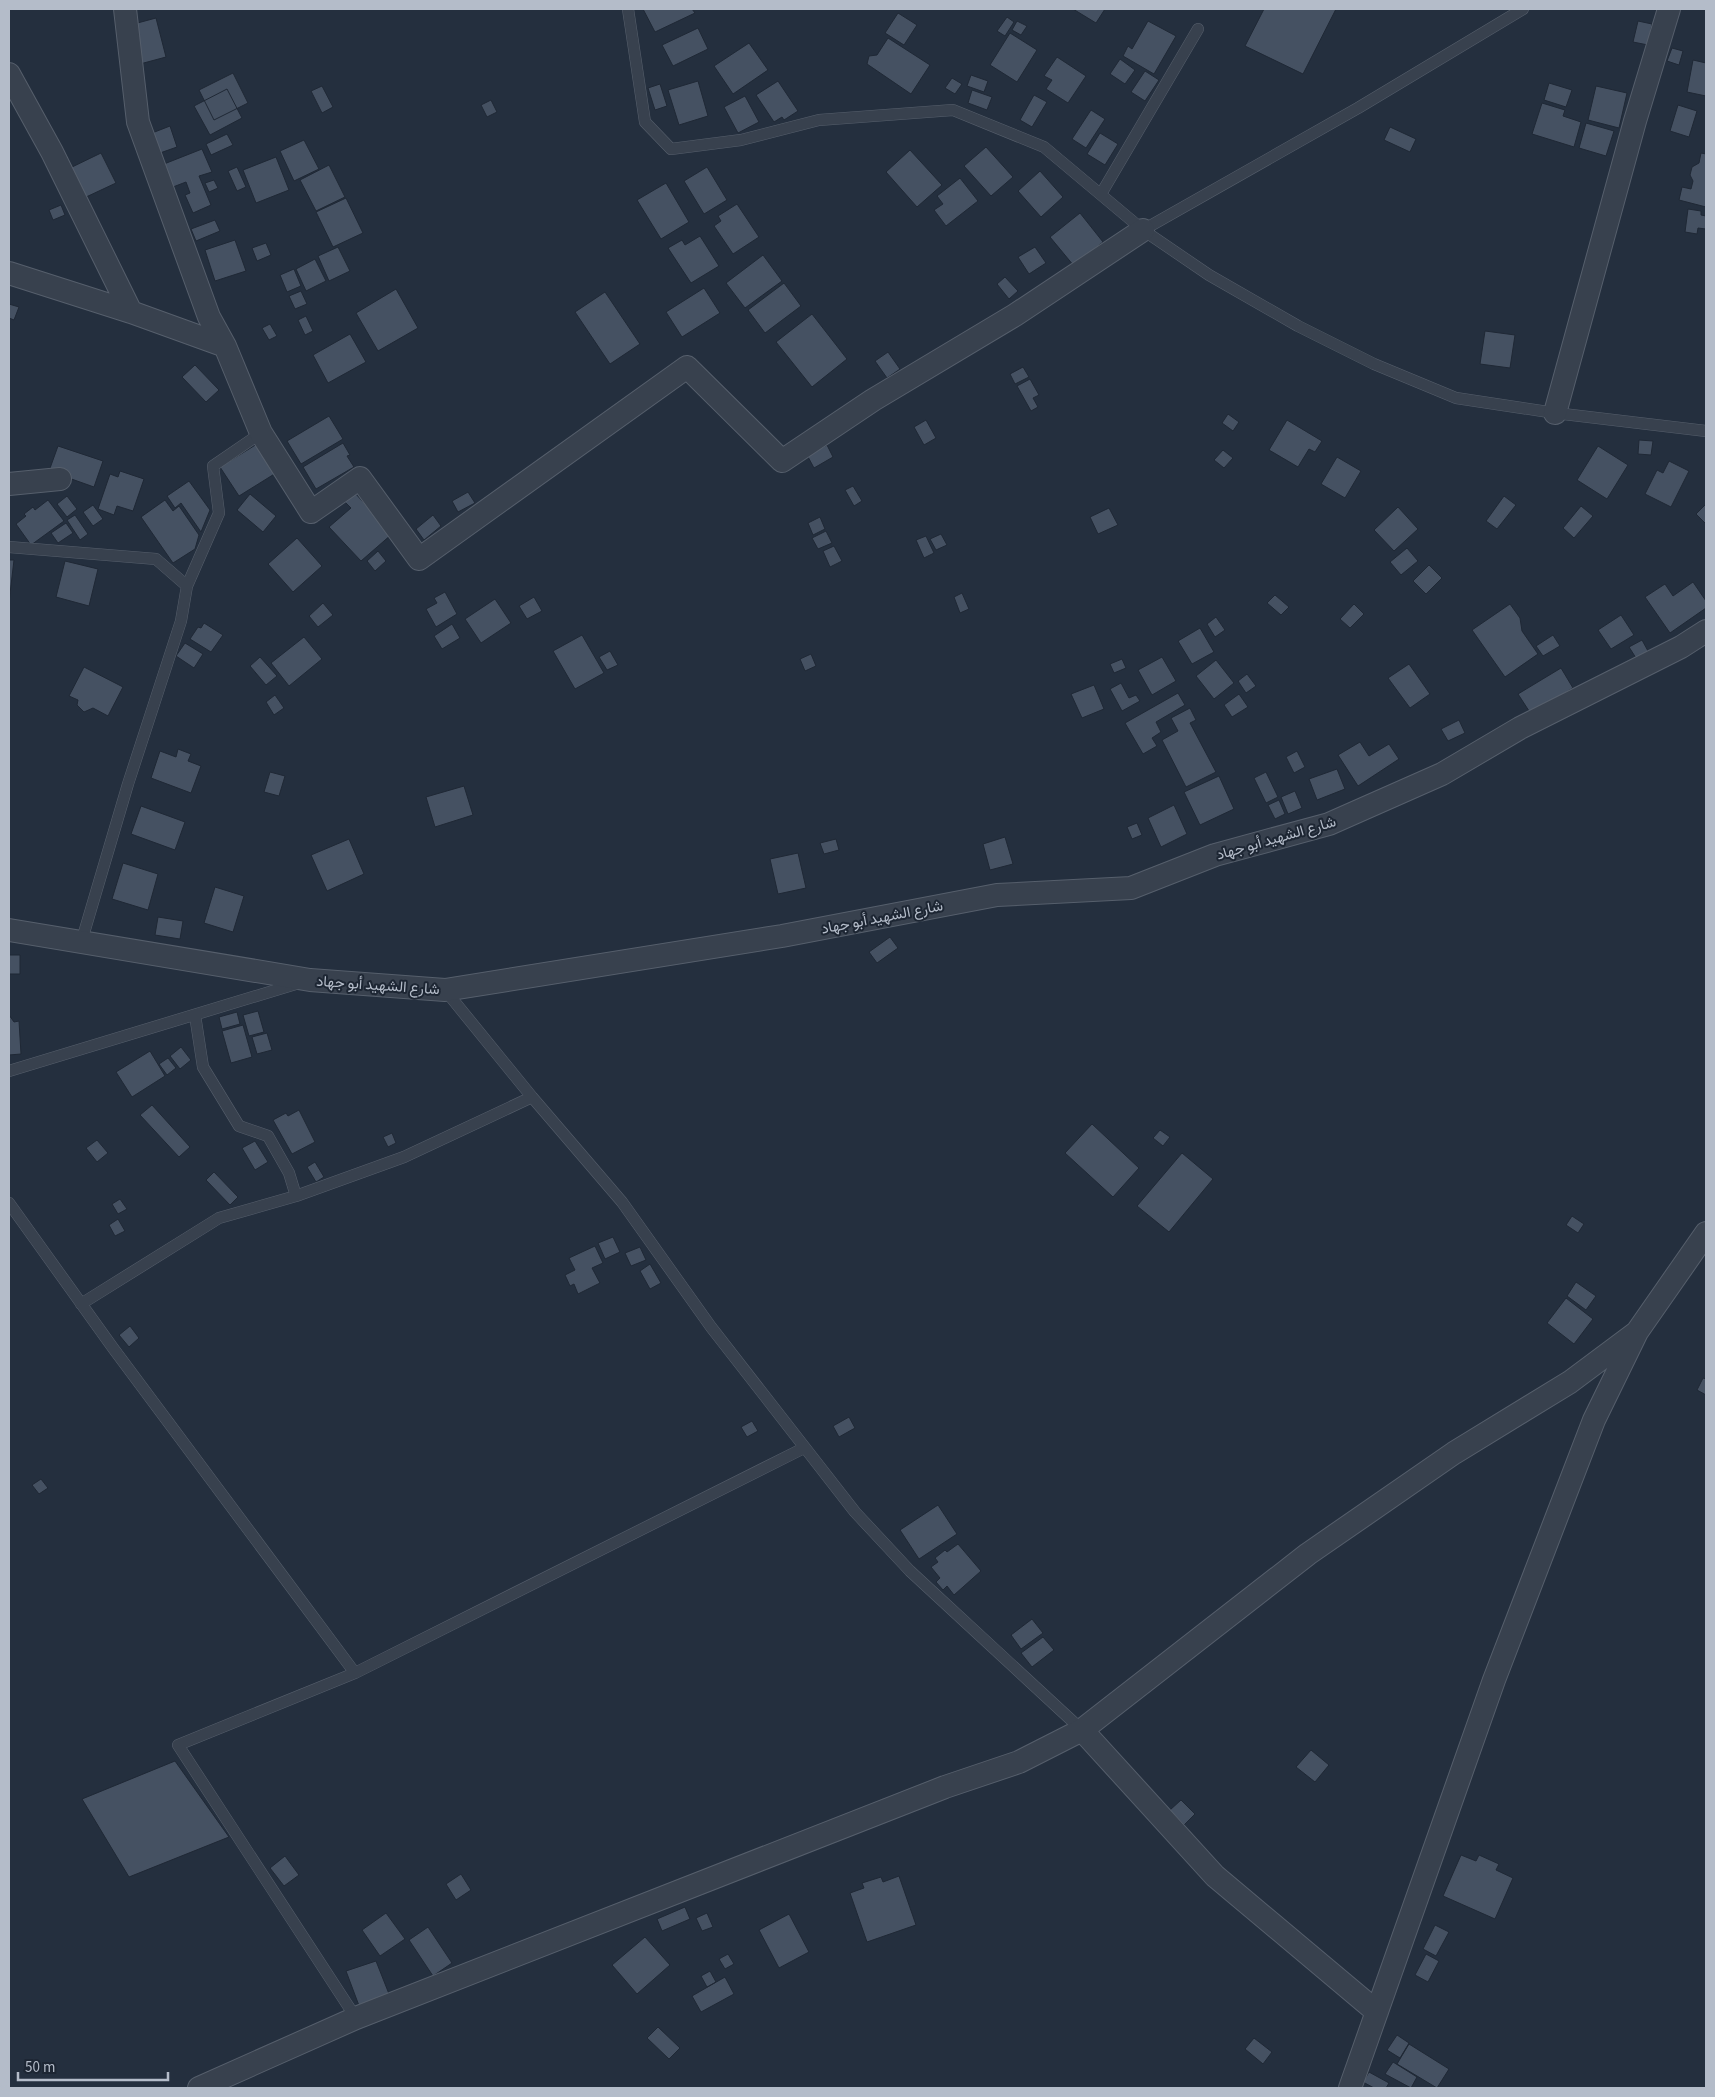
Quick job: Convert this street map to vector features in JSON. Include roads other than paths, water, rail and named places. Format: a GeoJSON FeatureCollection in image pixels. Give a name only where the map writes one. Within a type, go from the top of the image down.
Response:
{"type":"FeatureCollection","features":[{"type":"Feature","properties":{"kind":"street"},"geometry":{"type":"LineString","coordinates":[[125,9],[138,122],[209,317],[225,346],[261,433],[311,512],[360,478],[419,559],[687,367],[782,461],[873,400],[1015,315],[1143,230]]}},
{"type":"Feature","properties":{"kind":"street"},"geometry":{"type":"LineString","coordinates":[[1554,413],[1635,121],[1669,9]]}},
{"type":"Feature","properties":{"kind":"street"},"geometry":{"type":"LineString","coordinates":[[9,74],[52,152],[131,312]]}},
{"type":"Feature","properties":{"kind":"street"},"geometry":{"type":"LineString","coordinates":[[9,273],[131,312],[225,346]]}},
{"type":"Feature","properties":{"kind":"street"},"geometry":{"type":"LineString","coordinates":[[9,484],[60,479]]}},
{"type":"Feature","properties":{"kind":"street","name":"شارع الشهيد أبو جهاد"},"geometry":{"type":"LineString","coordinates":[[9,930],[310,980],[445,990],[782,936],[997,895],[1131,888],[1215,856],[1329,824],[1364,809],[1442,774],[1520,728],[1681,646],[1706,631]]}},
{"type":"Feature","properties":{"kind":"street"},"geometry":{"type":"LineString","coordinates":[[1350,2088],[1494,1680],[1594,1420],[1637,1332],[1706,1233]]}},
{"type":"Feature","properties":{"kind":"street"},"geometry":{"type":"LineString","coordinates":[[199,2088],[356,2018],[936,1790],[1019,1762],[1082,1730],[1308,1554],[1454,1453],[1570,1382],[1637,1332]]}},
{"type":"Feature","properties":{"kind":"street"},"geometry":{"type":"LineString","coordinates":[[1082,1730],[1215,1876],[1377,2012]]}},
{"type":"Feature","properties":{"kind":"lane"},"geometry":{"type":"LineString","coordinates":[[628,9],[645,122],[671,149],[740,140],[819,120],[953,110],[1044,147],[1143,230],[1209,275],[1298,326],[1374,364],[1456,398],[1554,413],[1706,431]]}},
{"type":"Feature","properties":{"kind":"lane"},"geometry":{"type":"LineString","coordinates":[[1143,230],[1358,108],[1523,9]]}},
{"type":"Feature","properties":{"kind":"lane"},"geometry":{"type":"LineString","coordinates":[[1101,194],[1198,29]]}},
{"type":"Feature","properties":{"kind":"lane"},"geometry":{"type":"LineString","coordinates":[[81,943],[128,784],[181,621],[187,586],[219,513],[213,466],[261,433]]}},
{"type":"Feature","properties":{"kind":"lane"},"geometry":{"type":"LineString","coordinates":[[9,546],[156,559],[187,586]]}},
{"type":"Feature","properties":{"kind":"lane"},"geometry":{"type":"LineString","coordinates":[[9,1071],[310,980]]}},
{"type":"Feature","properties":{"kind":"lane"},"geometry":{"type":"LineString","coordinates":[[445,990],[532,1097],[622,1202],[712,1327],[855,1512],[910,1571],[1082,1730]]}},
{"type":"Feature","properties":{"kind":"lane"},"geometry":{"type":"LineString","coordinates":[[195,1015],[203,1067],[239,1126],[268,1136],[289,1173],[296,1196]]}},
{"type":"Feature","properties":{"kind":"lane"},"geometry":{"type":"LineString","coordinates":[[81,1304],[219,1218],[296,1196],[404,1157],[532,1097]]}},
{"type":"Feature","properties":{"kind":"lane"},"geometry":{"type":"LineString","coordinates":[[9,1203],[81,1304],[355,1673]]}},
{"type":"Feature","properties":{"kind":"lane"},"geometry":{"type":"LineString","coordinates":[[356,2018],[178,1745],[355,1673],[804,1448]]}}]}
